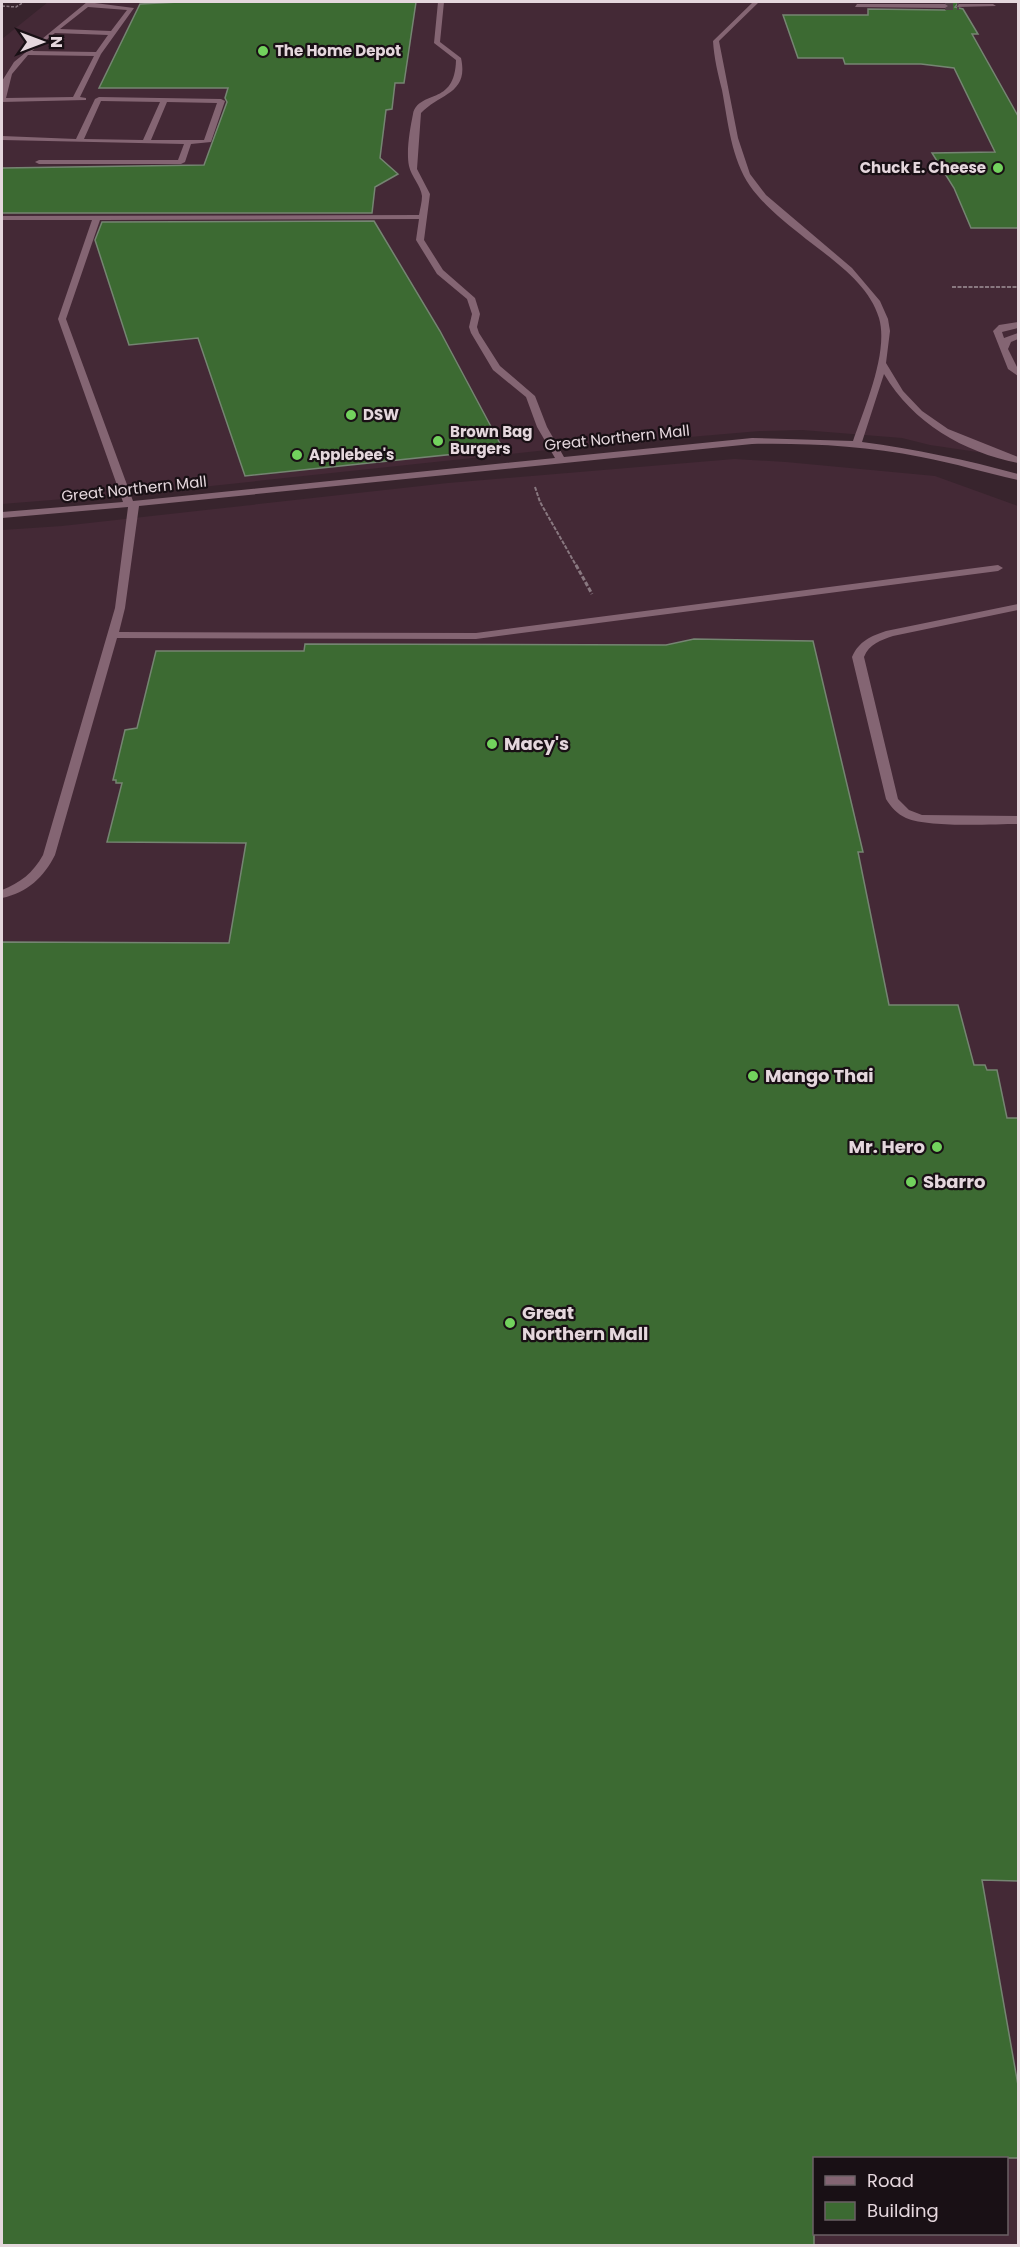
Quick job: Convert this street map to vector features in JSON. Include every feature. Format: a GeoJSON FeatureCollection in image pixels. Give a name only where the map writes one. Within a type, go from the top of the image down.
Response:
{"type":"FeatureCollection","features":[{"type":"Feature","properties":{"kind":"street"},"geometry":{"type":"LineString","coordinates":[[441,2],[437,43],[459,59],[458,82],[453,88],[417,112],[413,169],[426,194],[419,235],[440,272],[471,298],[476,314],[472,327],[475,333],[496,368],[530,396],[542,427],[560,459]]}},
{"type":"Feature","properties":{"kind":"street"},"geometry":{"type":"LineString","coordinates":[[756,2],[716,41],[729,112],[743,166],[765,200],[867,289],[885,319],[886,338],[881,363],[857,444]]}},
{"type":"Feature","properties":{"kind":"street"},"geometry":{"type":"LineString","coordinates":[[2,138],[207,142],[221,101],[2,100],[3,81],[26,54],[88,3],[131,8],[98,54],[75,99]]}},
{"type":"Feature","properties":{"kind":"street"},"geometry":{"type":"LineString","coordinates":[[857,6],[945,6]]}},
{"type":"Feature","properties":{"kind":"street"},"geometry":{"type":"LineString","coordinates":[[959,6],[993,6]]}},
{"type":"Feature","properties":{"kind":"street"},"geometry":{"type":"LineString","coordinates":[[54,31],[113,33]]}},
{"type":"Feature","properties":{"kind":"street"},"geometry":{"type":"LineString","coordinates":[[26,54],[98,54]]}},
{"type":"Feature","properties":{"kind":"street"},"geometry":{"type":"LineString","coordinates":[[79,141],[99,99]]}},
{"type":"Feature","properties":{"kind":"street"},"geometry":{"type":"LineString","coordinates":[[146,142],[164,100]]}},
{"type":"Feature","properties":{"kind":"street"},"geometry":{"type":"LineString","coordinates":[[112,162],[123,142]]}},
{"type":"Feature","properties":{"kind":"street"},"geometry":{"type":"LineString","coordinates":[[39,162],[181,162],[188,142]]}},
{"type":"Feature","properties":{"kind":"street"},"geometry":{"type":"LineString","coordinates":[[2,218],[421,217]]}},
{"type":"Feature","properties":{"kind":"street"},"geometry":{"type":"LineString","coordinates":[[2,894],[36,877],[49,855],[120,608],[131,504],[62,319],[97,218]]}},
{"type":"Feature","properties":{"kind":"street"},"geometry":{"type":"LineString","coordinates":[[1018,326],[1002,327],[997,331],[1013,369],[1018,373]]}},
{"type":"Feature","properties":{"kind":"street"},"geometry":{"type":"LineString","coordinates":[[1004,349],[1007,340],[1018,336]]}},
{"type":"Feature","properties":{"kind":"street"},"geometry":{"type":"LineString","coordinates":[[881,363],[899,391],[916,411],[949,434],[1018,460]]}},
{"type":"Feature","properties":{"kind":"street","name":"Great Northern Mall"},"geometry":{"type":"LineString","coordinates":[[2,515],[131,504],[737,441],[798,440],[857,444],[918,452],[1018,477]]}},
{"type":"Feature","properties":{"kind":"street"},"geometry":{"type":"LineString","coordinates":[[113,635],[462,636],[998,568]]}},
{"type":"Feature","properties":{"kind":"street"},"geometry":{"type":"LineString","coordinates":[[1018,607],[890,633],[871,641],[860,651],[858,657],[892,799],[896,806],[911,816],[922,819],[1018,820]]}},
{"type":"Feature","properties":{"kind":"path"},"geometry":{"type":"LineString","coordinates":[[2,6],[16,7],[24,2]]}},
{"type":"Feature","properties":{"kind":"path"},"geometry":{"type":"LineString","coordinates":[[952,287],[1018,287]]}},
{"type":"Feature","properties":{"kind":"path"},"geometry":{"type":"LineString","coordinates":[[522,463],[536,488],[540,502],[594,598],[594,606],[602,620]]}},
{"type":"Feature","properties":{"kind":"shaded area"},"geometry":{"type":"Polygon","coordinates":[[[48,2],[1018,2],[1018,458],[930,445],[902,438],[802,430],[760,431],[584,446],[164,491],[2,504],[2,39],[48,2]]]}},
{"type":"Feature","properties":{"kind":"shaded area","name":"Great Northern Mall"},"geometry":{"type":"Polygon","coordinates":[[[734,459],[935,476],[1018,506],[1018,2245],[2,2246],[2,530],[62,526],[448,483],[734,459]]]}},
{"type":"Feature","properties":{"kind":"building"},"geometry":{"type":"Polygon","coordinates":[[[416,2],[404,83],[395,83],[392,109],[386,110],[380,158],[398,174],[375,187],[372,213],[2,213],[2,168],[204,165],[227,102],[225,98],[228,88],[99,88],[140,4],[416,2]]]}},
{"type":"Feature","properties":{"kind":"building"},"geometry":{"type":"Polygon","coordinates":[[[945,2],[959,2],[955,7],[963,9],[978,34],[972,34],[1018,116],[1018,228],[971,228],[954,188],[932,153],[995,152],[954,68],[921,64],[845,64],[843,58],[798,58],[783,15],[868,15],[868,9],[945,10],[950,7],[945,2]]]}},
{"type":"Feature","properties":{"kind":"building"},"geometry":{"type":"Polygon","coordinates":[[[374,221],[440,331],[503,449],[245,476],[198,338],[129,345],[95,240],[102,222],[374,221]]]}},
{"type":"Feature","properties":{"kind":"building","name":"Great Northern Mall"},"geometry":{"type":"Polygon","coordinates":[[[694,639],[813,641],[863,852],[858,852],[889,1005],[958,1005],[974,1065],[985,1065],[987,1070],[997,1070],[1007,1118],[1018,1118],[1018,1881],[982,1880],[1018,2085],[1018,2158],[813,2157],[814,2246],[2,2246],[2,942],[229,943],[246,843],[107,842],[122,783],[116,783],[116,780],[113,780],[125,730],[137,728],[156,651],[304,651],[305,644],[666,645],[694,639]]]}},
{"type":"Feature","properties":{"kind":"tunnel"},"geometry":{"type":"LineString","coordinates":[[945,6],[959,6]]}},
{"type":"Feature","properties":{"kind":"place","name":"The Home Depot"},"geometry":{"type":"Point","coordinates":[263,51]}},
{"type":"Feature","properties":{"kind":"place","name":"Chuck E. Cheese"},"geometry":{"type":"Point","coordinates":[998,168]}},
{"type":"Feature","properties":{"kind":"place","name":"DSW"},"geometry":{"type":"Point","coordinates":[351,415]}},
{"type":"Feature","properties":{"kind":"place","name":"Brown Bag Burgers"},"geometry":{"type":"Point","coordinates":[438,441]}},
{"type":"Feature","properties":{"kind":"place","name":"Applebee's"},"geometry":{"type":"Point","coordinates":[297,455]}},
{"type":"Feature","properties":{"kind":"place","name":"Macy's"},"geometry":{"type":"Point","coordinates":[492,744]}},
{"type":"Feature","properties":{"kind":"place","name":"Mango Thai"},"geometry":{"type":"Point","coordinates":[753,1076]}},
{"type":"Feature","properties":{"kind":"place","name":"Mr. Hero"},"geometry":{"type":"Point","coordinates":[937,1147]}},
{"type":"Feature","properties":{"kind":"place","name":"Sbarro"},"geometry":{"type":"Point","coordinates":[911,1182]}},
{"type":"Feature","properties":{"kind":"place","name":"Great Northern Mall"},"geometry":{"type":"Point","coordinates":[510,1323]}}]}
